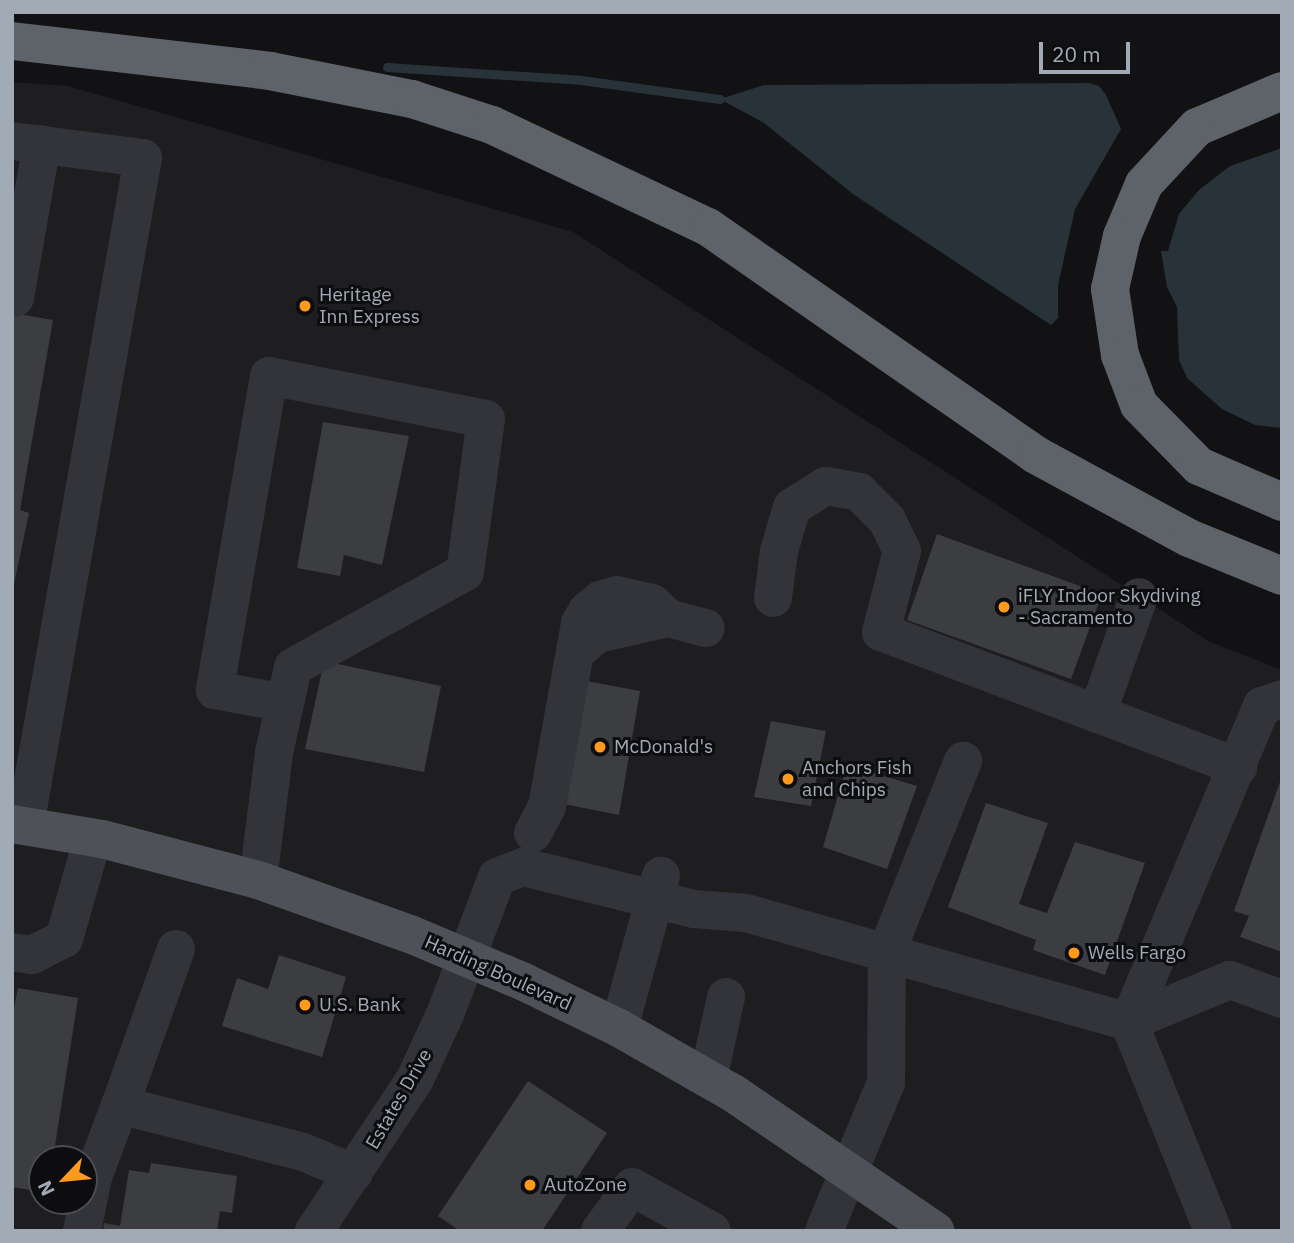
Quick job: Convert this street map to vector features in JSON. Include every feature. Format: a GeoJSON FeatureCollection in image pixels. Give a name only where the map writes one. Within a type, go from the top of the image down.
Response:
{"type":"FeatureCollection","features":[{"type":"Feature","properties":{"kind":"highway"},"geometry":{"type":"LineString","coordinates":[[12,41],[270,71],[412,99],[492,125],[708,227],[1037,455],[1189,538],[1282,576]]}},
{"type":"Feature","properties":{"kind":"highway"},"geometry":{"type":"LineString","coordinates":[[1282,91],[1197,127],[1144,184],[1122,236],[1110,289],[1120,355],[1139,405],[1199,466],[1282,502]]}},
{"type":"Feature","properties":{"kind":"main road","name":"Harding Boulevard"},"geometry":{"type":"LineString","coordinates":[[19,825],[93,838],[258,880],[467,958],[619,1028],[708,1079],[935,1231]]}},
{"type":"Feature","properties":{"kind":"street"},"geometry":{"type":"LineString","coordinates":[[15,298],[27,142],[143,158],[27,733],[19,825]]}},
{"type":"Feature","properties":{"kind":"street"},"geometry":{"type":"LineString","coordinates":[[258,880],[293,667],[466,572],[486,419],[269,376],[215,690],[285,703]]}},
{"type":"Feature","properties":{"kind":"street"},"geometry":{"type":"LineString","coordinates":[[773,598],[779,551],[792,508],[827,486],[859,492],[887,520],[902,551],[881,632],[1238,767]]}},
{"type":"Feature","properties":{"kind":"street"},"geometry":{"type":"LineString","coordinates":[[528,850],[533,793],[559,611],[574,589],[596,577]]}},
{"type":"Feature","properties":{"kind":"street"},"geometry":{"type":"LineString","coordinates":[[528,850],[547,807],[580,623],[600,600],[617,595],[652,603],[668,618],[706,628]]}},
{"type":"Feature","properties":{"kind":"street"},"geometry":{"type":"LineString","coordinates":[[1097,714],[1139,597]]}},
{"type":"Feature","properties":{"kind":"street"},"geometry":{"type":"LineString","coordinates":[[1213,1231],[1129,1022],[1262,706],[1282,699]]}},
{"type":"Feature","properties":{"kind":"street"},"geometry":{"type":"LineString","coordinates":[[824,1231],[852,1173],[886,1083],[887,951],[963,761]]}},
{"type":"Feature","properties":{"kind":"street"},"geometry":{"type":"LineString","coordinates":[[12,952],[32,955],[64,939],[93,838]]}},
{"type":"Feature","properties":{"kind":"street"},"geometry":{"type":"LineString","coordinates":[[528,850],[659,887],[694,909],[746,913],[1129,1022],[1230,980],[1282,999]]}},
{"type":"Feature","properties":{"kind":"street","name":"Estates Drive"},"geometry":{"type":"LineString","coordinates":[[319,1229],[415,1079],[467,958],[497,877],[528,850]]}},
{"type":"Feature","properties":{"kind":"street"},"geometry":{"type":"LineString","coordinates":[[619,1028],[659,887]]}},
{"type":"Feature","properties":{"kind":"street"},"geometry":{"type":"LineString","coordinates":[[82,1231],[93,1177],[176,949]]}},
{"type":"Feature","properties":{"kind":"street"},"geometry":{"type":"LineString","coordinates":[[708,1079],[726,997]]}},
{"type":"Feature","properties":{"kind":"street"},"geometry":{"type":"LineString","coordinates":[[120,1105],[303,1152],[354,1173]]}},
{"type":"Feature","properties":{"kind":"street"},"geometry":{"type":"LineString","coordinates":[[600,1231],[632,1187],[712,1231]]}},
{"type":"Feature","properties":{"kind":"shaded area"},"geometry":{"type":"Polygon","coordinates":[[[12,82],[68,86],[573,232],[1210,642],[1282,670],[1282,1231],[12,1231],[12,82]]]}},
{"type":"Feature","properties":{"kind":"shaded area"},"geometry":{"type":"Polygon","coordinates":[[[1089,83],[1099,86],[1106,95],[1121,129],[1075,209],[1058,285],[1058,318],[1051,325],[853,194],[764,123],[720,99],[764,85],[1089,83]]]}},
{"type":"Feature","properties":{"kind":"shaded area"},"geometry":{"type":"Polygon","coordinates":[[[1282,148],[1282,428],[1255,425],[1222,409],[1187,378],[1179,360],[1177,307],[1167,287],[1161,251],[1168,251],[1179,214],[1199,190],[1230,166],[1282,148]]]}},
{"type":"Feature","properties":{"kind":"building"},"geometry":{"type":"Polygon","coordinates":[[[12,313],[53,320],[20,510],[29,513],[13,589],[12,313]]]}},
{"type":"Feature","properties":{"kind":"building"},"geometry":{"type":"Polygon","coordinates":[[[323,422],[409,436],[382,565],[344,555],[340,576],[297,568],[323,422]]]}},
{"type":"Feature","properties":{"kind":"building","name":"iFLY Indoor Skydiving - Sacramento"},"geometry":{"type":"Polygon","coordinates":[[[937,534],[1102,594],[1071,679],[907,620],[937,534]]]}},
{"type":"Feature","properties":{"kind":"building"},"geometry":{"type":"Polygon","coordinates":[[[324,661],[441,686],[424,772],[305,749],[324,661]]]}},
{"type":"Feature","properties":{"kind":"building","name":"McDonald's"},"geometry":{"type":"Polygon","coordinates":[[[581,680],[640,691],[619,815],[559,803],[581,680]]]}},
{"type":"Feature","properties":{"kind":"building"},"geometry":{"type":"Polygon","coordinates":[[[771,721],[826,731],[811,806],[754,797],[771,721]]]}},
{"type":"Feature","properties":{"kind":"building"},"geometry":{"type":"Polygon","coordinates":[[[847,765],[917,786],[887,869],[823,847],[847,765]]]}},
{"type":"Feature","properties":{"kind":"building"},"geometry":{"type":"Polygon","coordinates":[[[1281,779],[1282,952],[1240,937],[1249,916],[1234,911],[1281,779]]]}},
{"type":"Feature","properties":{"kind":"building"},"geometry":{"type":"Polygon","coordinates":[[[986,803],[1048,823],[1019,904],[1047,913],[1075,842],[1145,863],[1105,975],[1033,950],[1036,940],[948,907],[986,803]]]}},
{"type":"Feature","properties":{"kind":"building"},"geometry":{"type":"Polygon","coordinates":[[[279,955],[346,977],[322,1057],[222,1026],[237,978],[268,989],[279,955]]]}},
{"type":"Feature","properties":{"kind":"building"},"geometry":{"type":"Polygon","coordinates":[[[18,988],[78,998],[55,1145],[28,1145],[28,1190],[12,1187],[12,1017],[18,988]]]}},
{"type":"Feature","properties":{"kind":"building"},"geometry":{"type":"Polygon","coordinates":[[[528,1081],[607,1133],[542,1231],[460,1231],[438,1216],[528,1081]]]}},
{"type":"Feature","properties":{"kind":"building"},"geometry":{"type":"Polygon","coordinates":[[[151,1163],[237,1176],[232,1213],[220,1211],[217,1231],[103,1231],[104,1223],[120,1226],[129,1170],[149,1173],[151,1163]]]}},
{"type":"Feature","properties":{"kind":"waterway"},"geometry":{"type":"LineString","coordinates":[[387,67],[581,80],[720,99]]}},
{"type":"Feature","properties":{"kind":"place","name":"Heritage Inn Express"},"geometry":{"type":"Point","coordinates":[305,306]}},
{"type":"Feature","properties":{"kind":"place","name":"iFLY Indoor Skydiving - Sacramento"},"geometry":{"type":"Point","coordinates":[1004,607]}},
{"type":"Feature","properties":{"kind":"place","name":"McDonald's"},"geometry":{"type":"Point","coordinates":[600,747]}},
{"type":"Feature","properties":{"kind":"place","name":"Anchors Fish and Chips"},"geometry":{"type":"Point","coordinates":[788,779]}},
{"type":"Feature","properties":{"kind":"place","name":"Wells Fargo"},"geometry":{"type":"Point","coordinates":[1074,953]}},
{"type":"Feature","properties":{"kind":"place","name":"U.S. Bank"},"geometry":{"type":"Point","coordinates":[305,1005]}},
{"type":"Feature","properties":{"kind":"place","name":"AutoZone"},"geometry":{"type":"Point","coordinates":[530,1185]}}]}
